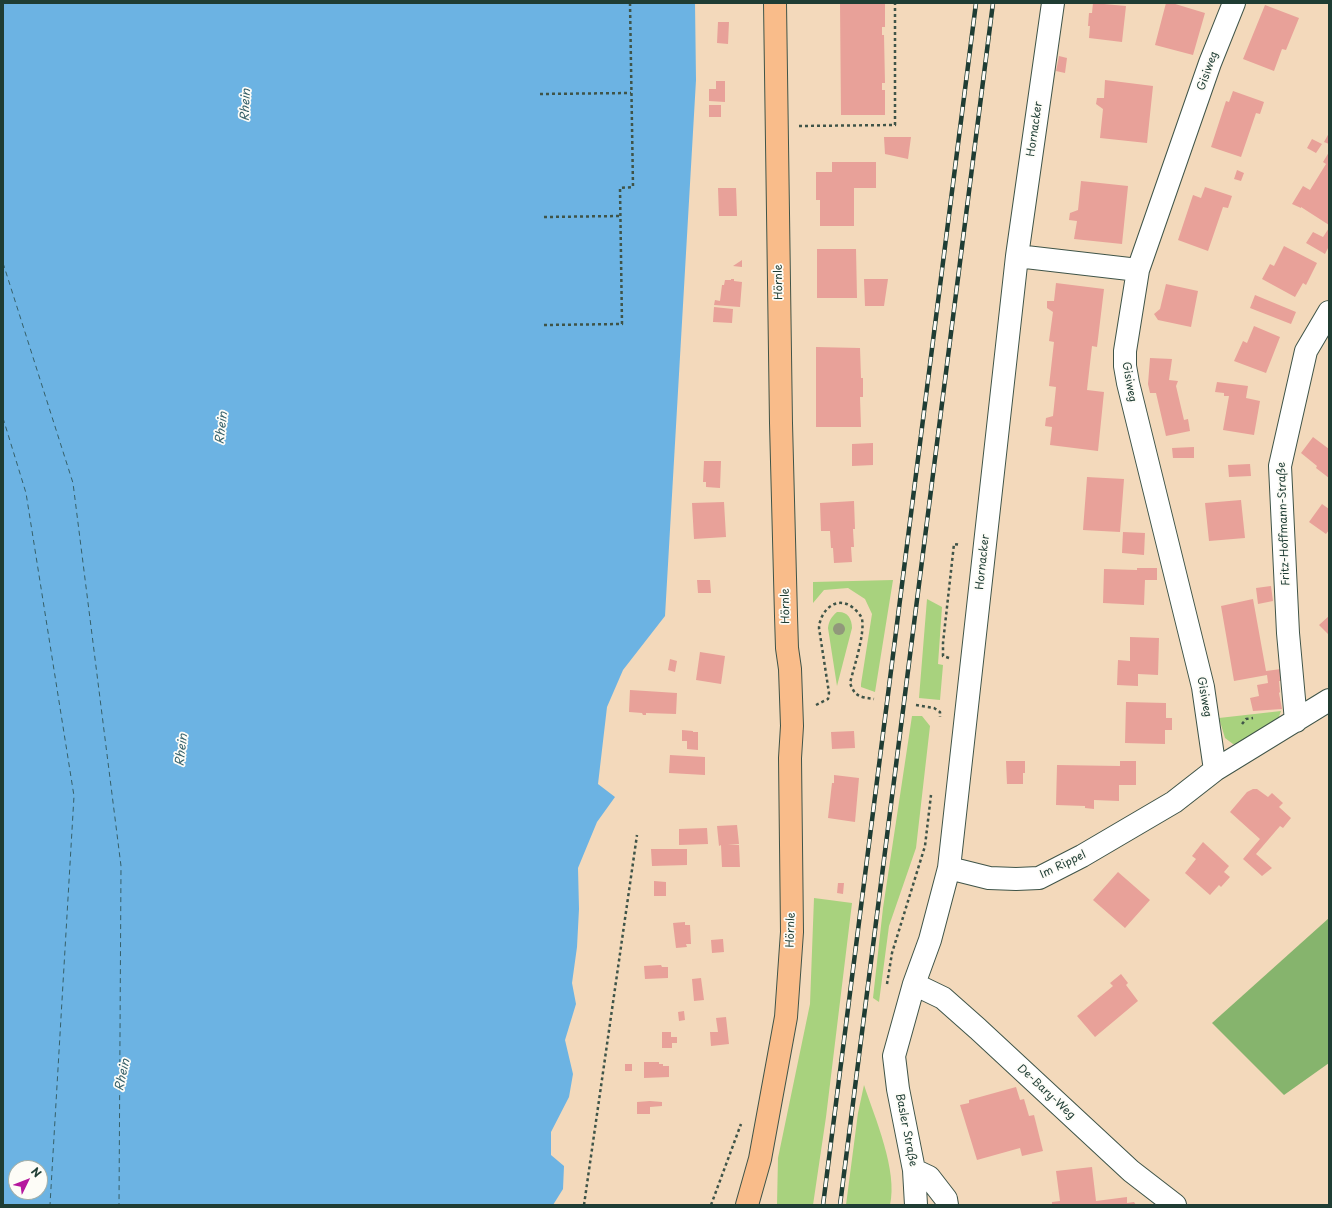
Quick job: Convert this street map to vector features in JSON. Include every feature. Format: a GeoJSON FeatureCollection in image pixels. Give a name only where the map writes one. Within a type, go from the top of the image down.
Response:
{"type":"FeatureCollection","features":[{"type":"Feature","properties":{"kind":"main road","name":"Hörnle"},"geometry":{"type":"LineString","coordinates":[[747,1205],[760,1159],[786,1017],[792,932],[790,758],[792,726],[790,669],[787,648],[775,3]]}},
{"type":"Feature","properties":{"kind":"street","name":"Hornacker"},"geometry":{"type":"LineString","coordinates":[[949,868],[1017,256],[1053,3]]}},
{"type":"Feature","properties":{"kind":"street","name":"Gisiweg"},"geometry":{"type":"LineString","coordinates":[[1215,770],[1203,687],[1128,384],[1125,366],[1125,351],[1138,270],[1210,63],[1234,3]]}},
{"type":"Feature","properties":{"kind":"street"},"geometry":{"type":"LineString","coordinates":[[1017,256],[1138,270]]}},
{"type":"Feature","properties":{"kind":"street","name":"Fritz-Hoffmann-Straße"},"geometry":{"type":"LineString","coordinates":[[1296,721],[1288,632],[1280,466],[1306,351],[1329,312]]}},
{"type":"Feature","properties":{"kind":"street","name":"Im Rippel"},"geometry":{"type":"LineString","coordinates":[[949,868],[989,878],[1039,878],[1082,856],[1174,802],[1215,770],[1296,721],[1327,705]]}},
{"type":"Feature","properties":{"kind":"street"},"geometry":{"type":"LineString","coordinates":[[914,984],[930,940],[949,868]]}},
{"type":"Feature","properties":{"kind":"street","name":"Basler Straße"},"geometry":{"type":"LineString","coordinates":[[914,984],[894,1056],[898,1089],[914,1170],[916,1205]]}},
{"type":"Feature","properties":{"kind":"street","name":"De-Bary-Weg"},"geometry":{"type":"LineString","coordinates":[[914,984],[943,998],[978,1028],[1131,1171],[1175,1205]]}},
{"type":"Feature","properties":{"kind":"street"},"geometry":{"type":"LineString","coordinates":[[914,1170],[929,1177],[946,1199],[947,1205]]}},
{"type":"Feature","properties":{"kind":"path"},"geometry":{"type":"LineString","coordinates":[[544,325],[622,324],[620,188],[633,187],[630,3]]}},
{"type":"Feature","properties":{"kind":"path"},"geometry":{"type":"LineString","coordinates":[[777,126],[895,125],[895,3]]}},
{"type":"Feature","properties":{"kind":"path"},"geometry":{"type":"LineString","coordinates":[[540,94],[631,93]]}},
{"type":"Feature","properties":{"kind":"path"},"geometry":{"type":"LineString","coordinates":[[544,217],[620,216]]}},
{"type":"Feature","properties":{"kind":"path"},"geometry":{"type":"LineString","coordinates":[[952,659],[943,656],[954,544],[985,549]]}},
{"type":"Feature","properties":{"kind":"path"},"geometry":{"type":"LineString","coordinates":[[791,689],[813,689],[814,706],[828,699],[829,693],[819,620],[824,612],[831,606],[840,603],[849,604],[862,618],[862,629],[850,684],[853,692],[860,697],[874,699]]}},
{"type":"Feature","properties":{"kind":"path"},"geometry":{"type":"LineString","coordinates":[[916,705],[934,708],[940,712],[941,722]]}},
{"type":"Feature","properties":{"kind":"path"},"geometry":{"type":"LineString","coordinates":[[887,987],[892,953],[925,846],[932,792]]}},
{"type":"Feature","properties":{"kind":"path"},"geometry":{"type":"LineString","coordinates":[[584,1205],[637,835]]}},
{"type":"Feature","properties":{"kind":"path"},"geometry":{"type":"LineString","coordinates":[[711,1205],[741,1124]]}},
{"type":"Feature","properties":{"kind":"green space"},"geometry":{"type":"Polygon","coordinates":[[[893,580],[875,692],[861,687],[872,614],[865,599],[848,588],[824,590],[813,603],[813,582],[893,580]]]}},
{"type":"Feature","properties":{"kind":"green space"},"geometry":{"type":"Polygon","coordinates":[[[927,599],[942,607],[938,664],[943,665],[940,700],[919,698],[927,599]]]}},
{"type":"Feature","properties":{"kind":"green space"},"geometry":{"type":"Polygon","coordinates":[[[837,612],[844,613],[850,618],[852,628],[837,686],[828,628],[831,619],[837,612]]]}},
{"type":"Feature","properties":{"kind":"green space"},"geometry":{"type":"Polygon","coordinates":[[[1281,711],[1277,722],[1241,744],[1233,744],[1225,738],[1219,718],[1281,711]]]}},
{"type":"Feature","properties":{"kind":"green space"},"geometry":{"type":"Polygon","coordinates":[[[912,716],[922,716],[930,726],[916,848],[889,926],[879,1002],[873,998],[883,908],[912,716]]]}},
{"type":"Feature","properties":{"kind":"green space"},"geometry":{"type":"Polygon","coordinates":[[[814,898],[852,903],[826,1117],[813,1205],[777,1205],[778,1158],[810,1004],[814,898]]]}},
{"type":"Feature","properties":{"kind":"green space"},"geometry":{"type":"Polygon","coordinates":[[[1329,918],[1329,1063],[1284,1095],[1212,1023],[1329,918]]]}},
{"type":"Feature","properties":{"kind":"green space"},"geometry":{"type":"Polygon","coordinates":[[[864,1085],[888,1161],[892,1191],[890,1205],[846,1205],[858,1113],[864,1085]]]}},
{"type":"Feature","properties":{"kind":"water","name":"Rhein"},"geometry":{"type":"Polygon","coordinates":[[[3,3],[695,3],[696,80],[665,616],[623,670],[607,707],[598,784],[615,797],[597,822],[578,868],[579,909],[577,947],[572,983],[576,1004],[565,1040],[573,1074],[569,1097],[551,1132],[551,1155],[564,1166],[563,1189],[553,1205],[3,1205],[3,3]]]}},
{"type":"Feature","properties":{"kind":"building"},"geometry":{"type":"Polygon","coordinates":[[[840,3],[885,4],[885,27],[882,27],[882,35],[884,35],[885,83],[882,83],[882,90],[885,90],[885,115],[841,115],[840,3]]]}},
{"type":"Feature","properties":{"kind":"building"},"geometry":{"type":"Polygon","coordinates":[[[1093,3],[1126,6],[1122,42],[1089,38],[1089,13],[1092,13],[1093,3]]]}},
{"type":"Feature","properties":{"kind":"building"},"geometry":{"type":"Polygon","coordinates":[[[1166,3],[1172,3],[1205,13],[1193,55],[1155,45],[1166,3]]]}},
{"type":"Feature","properties":{"kind":"building"},"geometry":{"type":"Polygon","coordinates":[[[1265,5],[1299,18],[1286,50],[1282,49],[1274,71],[1243,59],[1265,5]]]}},
{"type":"Feature","properties":{"kind":"building"},"geometry":{"type":"Polygon","coordinates":[[[718,22],[729,22],[728,44],[717,43],[718,22]]]}},
{"type":"Feature","properties":{"kind":"building"},"geometry":{"type":"Polygon","coordinates":[[[1059,56],[1067,58],[1065,73],[1056,71],[1059,56]]]}},
{"type":"Feature","properties":{"kind":"building"},"geometry":{"type":"Polygon","coordinates":[[[1105,80],[1153,86],[1147,143],[1100,138],[1103,109],[1096,104],[1097,98],[1104,98],[1105,80]]]}},
{"type":"Feature","properties":{"kind":"building"},"geometry":{"type":"Polygon","coordinates":[[[716,81],[725,81],[725,102],[709,101],[709,89],[716,89],[716,81]]]}},
{"type":"Feature","properties":{"kind":"building"},"geometry":{"type":"Polygon","coordinates":[[[1233,91],[1264,102],[1260,114],[1256,113],[1241,157],[1211,147],[1226,101],[1229,102],[1233,91]]]}},
{"type":"Feature","properties":{"kind":"building"},"geometry":{"type":"Polygon","coordinates":[[[709,105],[721,105],[721,117],[709,117],[709,105]]]}},
{"type":"Feature","properties":{"kind":"building"},"geometry":{"type":"Polygon","coordinates":[[[1329,133],[1329,144],[1324,142],[1329,133]]]}},
{"type":"Feature","properties":{"kind":"building"},"geometry":{"type":"Polygon","coordinates":[[[884,137],[911,137],[908,159],[885,154],[884,137]]]}},
{"type":"Feature","properties":{"kind":"building"},"geometry":{"type":"Polygon","coordinates":[[[1312,139],[1322,144],[1316,153],[1307,148],[1312,139]]]}},
{"type":"Feature","properties":{"kind":"building"},"geometry":{"type":"Polygon","coordinates":[[[1329,152],[1329,225],[1301,207],[1292,204],[1303,186],[1310,190],[1326,164],[1323,162],[1329,152]]]}},
{"type":"Feature","properties":{"kind":"building"},"geometry":{"type":"Polygon","coordinates":[[[832,162],[876,162],[876,188],[854,188],[854,226],[820,226],[820,200],[816,200],[816,172],[832,172],[832,162]]]}},
{"type":"Feature","properties":{"kind":"building"},"geometry":{"type":"Polygon","coordinates":[[[1237,170],[1244,173],[1241,181],[1234,179],[1237,170]]]}},
{"type":"Feature","properties":{"kind":"building"},"geometry":{"type":"Polygon","coordinates":[[[1081,181],[1128,186],[1122,244],[1074,239],[1077,221],[1069,220],[1070,213],[1078,210],[1081,181]]]}},
{"type":"Feature","properties":{"kind":"building"},"geometry":{"type":"Polygon","coordinates":[[[1205,187],[1232,196],[1228,208],[1223,207],[1208,251],[1178,240],[1193,195],[1201,198],[1205,187]]]}},
{"type":"Feature","properties":{"kind":"building"},"geometry":{"type":"Polygon","coordinates":[[[718,188],[736,188],[737,216],[719,216],[718,188]]]}},
{"type":"Feature","properties":{"kind":"building"},"geometry":{"type":"Polygon","coordinates":[[[1329,228],[1329,246],[1325,254],[1306,243],[1313,232],[1323,237],[1329,228]]]}},
{"type":"Feature","properties":{"kind":"building"},"geometry":{"type":"Polygon","coordinates":[[[1284,246],[1317,263],[1306,285],[1303,283],[1295,297],[1262,279],[1270,264],[1274,266],[1284,246]]]}},
{"type":"Feature","properties":{"kind":"building"},"geometry":{"type":"Polygon","coordinates":[[[817,249],[856,249],[857,298],[817,298],[817,249]]]}},
{"type":"Feature","properties":{"kind":"building"},"geometry":{"type":"Polygon","coordinates":[[[742,260],[742,267],[733,266],[742,260]]]}},
{"type":"Feature","properties":{"kind":"building"},"geometry":{"type":"Polygon","coordinates":[[[731,279],[742,282],[740,307],[714,305],[715,300],[720,301],[722,285],[724,285],[725,280],[731,279]]]}},
{"type":"Feature","properties":{"kind":"building"},"geometry":{"type":"Polygon","coordinates":[[[864,279],[888,279],[884,306],[865,306],[864,279]]]}},
{"type":"Feature","properties":{"kind":"building"},"geometry":{"type":"Polygon","coordinates":[[[1056,283],[1104,289],[1097,347],[1092,346],[1087,390],[1104,392],[1098,451],[1050,445],[1052,427],[1045,426],[1046,418],[1053,416],[1056,387],[1049,386],[1054,342],[1049,341],[1053,312],[1047,308],[1047,301],[1054,301],[1056,283]]]}},
{"type":"Feature","properties":{"kind":"building"},"geometry":{"type":"Polygon","coordinates":[[[1166,284],[1198,291],[1191,327],[1158,320],[1154,314],[1160,309],[1166,284]]]}},
{"type":"Feature","properties":{"kind":"building"},"geometry":{"type":"Polygon","coordinates":[[[1255,295],[1296,312],[1291,324],[1250,308],[1255,295]]]}},
{"type":"Feature","properties":{"kind":"building"},"geometry":{"type":"Polygon","coordinates":[[[714,307],[733,309],[732,323],[713,322],[714,307]]]}},
{"type":"Feature","properties":{"kind":"building"},"geometry":{"type":"Polygon","coordinates":[[[1254,326],[1280,337],[1266,373],[1234,361],[1243,341],[1247,343],[1254,326]]]}},
{"type":"Feature","properties":{"kind":"building"},"geometry":{"type":"Polygon","coordinates":[[[816,347],[860,348],[861,378],[863,378],[863,397],[860,397],[861,427],[816,427],[816,347]]]}},
{"type":"Feature","properties":{"kind":"building"},"geometry":{"type":"Polygon","coordinates":[[[1150,358],[1172,359],[1169,380],[1178,381],[1176,386],[1184,420],[1188,419],[1190,431],[1166,436],[1156,393],[1150,393],[1148,384],[1150,358]]]}},
{"type":"Feature","properties":{"kind":"building"},"geometry":{"type":"Polygon","coordinates":[[[1217,382],[1248,386],[1246,398],[1260,401],[1254,435],[1223,430],[1229,396],[1224,396],[1224,393],[1215,392],[1217,382]]]}},
{"type":"Feature","properties":{"kind":"building"},"geometry":{"type":"Polygon","coordinates":[[[1313,437],[1329,449],[1329,478],[1301,453],[1313,437]]]}},
{"type":"Feature","properties":{"kind":"building"},"geometry":{"type":"Polygon","coordinates":[[[873,443],[873,465],[852,466],[852,444],[873,443]]]}},
{"type":"Feature","properties":{"kind":"building"},"geometry":{"type":"Polygon","coordinates":[[[1194,447],[1194,458],[1173,458],[1172,448],[1194,447]]]}},
{"type":"Feature","properties":{"kind":"building"},"geometry":{"type":"Polygon","coordinates":[[[704,461],[721,461],[720,488],[706,487],[706,482],[703,482],[704,461]]]}},
{"type":"Feature","properties":{"kind":"building"},"geometry":{"type":"Polygon","coordinates":[[[1250,464],[1251,476],[1229,477],[1228,465],[1250,464]]]}},
{"type":"Feature","properties":{"kind":"building"},"geometry":{"type":"Polygon","coordinates":[[[1087,477],[1124,479],[1120,532],[1083,530],[1087,477]]]}},
{"type":"Feature","properties":{"kind":"building"},"geometry":{"type":"Polygon","coordinates":[[[1241,500],[1245,538],[1209,541],[1205,503],[1241,500]]]}},
{"type":"Feature","properties":{"kind":"building"},"geometry":{"type":"Polygon","coordinates":[[[854,501],[855,529],[853,529],[854,547],[851,547],[852,562],[834,563],[830,531],[821,531],[820,503],[854,501]]]}},
{"type":"Feature","properties":{"kind":"building"},"geometry":{"type":"Polygon","coordinates":[[[724,502],[726,537],[694,539],[692,503],[724,502]]]}},
{"type":"Feature","properties":{"kind":"building"},"geometry":{"type":"Polygon","coordinates":[[[1322,504],[1329,509],[1329,530],[1326,534],[1309,522],[1322,504]]]}},
{"type":"Feature","properties":{"kind":"building"},"geometry":{"type":"Polygon","coordinates":[[[1123,532],[1145,533],[1144,555],[1122,553],[1123,532]]]}},
{"type":"Feature","properties":{"kind":"building"},"geometry":{"type":"Polygon","coordinates":[[[1137,568],[1157,568],[1157,580],[1145,580],[1144,605],[1103,603],[1104,569],[1137,570],[1137,568]]]}},
{"type":"Feature","properties":{"kind":"building"},"geometry":{"type":"Polygon","coordinates":[[[697,580],[710,580],[711,593],[698,593],[697,580]]]}},
{"type":"Feature","properties":{"kind":"building"},"geometry":{"type":"Polygon","coordinates":[[[1271,586],[1273,601],[1258,604],[1256,588],[1271,586]]]}},
{"type":"Feature","properties":{"kind":"building"},"geometry":{"type":"Polygon","coordinates":[[[1253,599],[1266,671],[1281,669],[1282,681],[1279,681],[1279,693],[1282,709],[1253,711],[1250,698],[1259,696],[1257,685],[1268,683],[1267,675],[1234,681],[1221,606],[1253,599]]]}},
{"type":"Feature","properties":{"kind":"building"},"geometry":{"type":"Polygon","coordinates":[[[1329,616],[1329,635],[1319,625],[1329,616]]]}},
{"type":"Feature","properties":{"kind":"building"},"geometry":{"type":"Polygon","coordinates":[[[1130,637],[1159,638],[1158,675],[1138,674],[1138,686],[1117,685],[1118,660],[1130,661],[1130,637]]]}},
{"type":"Feature","properties":{"kind":"building"},"geometry":{"type":"Polygon","coordinates":[[[700,652],[725,656],[721,684],[696,680],[700,652]]]}},
{"type":"Feature","properties":{"kind":"building"},"geometry":{"type":"Polygon","coordinates":[[[670,659],[677,661],[675,672],[668,670],[670,659]]]}},
{"type":"Feature","properties":{"kind":"building"},"geometry":{"type":"Polygon","coordinates":[[[630,690],[677,693],[676,714],[646,713],[646,715],[643,715],[642,713],[629,712],[630,690]]]}},
{"type":"Feature","properties":{"kind":"building"},"geometry":{"type":"Polygon","coordinates":[[[1126,702],[1166,703],[1166,718],[1172,718],[1172,730],[1165,730],[1165,744],[1125,743],[1126,702]]]}},
{"type":"Feature","properties":{"kind":"building"},"geometry":{"type":"Polygon","coordinates":[[[682,730],[698,732],[698,750],[687,749],[687,741],[682,741],[682,730]]]}},
{"type":"Feature","properties":{"kind":"building"},"geometry":{"type":"Polygon","coordinates":[[[854,731],[855,748],[832,749],[831,732],[854,731]]]}},
{"type":"Feature","properties":{"kind":"building"},"geometry":{"type":"Polygon","coordinates":[[[670,755],[705,757],[705,775],[669,773],[670,755]]]}},
{"type":"Feature","properties":{"kind":"building"},"geometry":{"type":"Polygon","coordinates":[[[1006,761],[1025,761],[1023,784],[1007,784],[1006,761]]]}},
{"type":"Feature","properties":{"kind":"building"},"geometry":{"type":"Polygon","coordinates":[[[1120,761],[1136,761],[1136,785],[1119,785],[1119,801],[1094,800],[1094,809],[1085,808],[1085,806],[1056,805],[1057,765],[1120,766],[1120,761]]]}},
{"type":"Feature","properties":{"kind":"building"},"geometry":{"type":"Polygon","coordinates":[[[834,775],[859,778],[855,822],[828,818],[834,775]]]}},
{"type":"Feature","properties":{"kind":"building"},"geometry":{"type":"Polygon","coordinates":[[[1257,789],[1268,797],[1272,793],[1283,803],[1279,807],[1291,818],[1283,828],[1280,826],[1256,854],[1272,868],[1262,876],[1243,859],[1260,839],[1230,812],[1247,792],[1257,789]]]}},
{"type":"Feature","properties":{"kind":"building"},"geometry":{"type":"Polygon","coordinates":[[[737,825],[739,844],[728,845],[739,845],[740,867],[722,867],[721,845],[719,846],[717,826],[737,825]]]}},
{"type":"Feature","properties":{"kind":"building"},"geometry":{"type":"Polygon","coordinates":[[[707,828],[708,844],[679,845],[679,829],[707,828]]]}},
{"type":"Feature","properties":{"kind":"building"},"geometry":{"type":"Polygon","coordinates":[[[1203,842],[1229,866],[1224,872],[1230,877],[1221,887],[1219,885],[1210,895],[1185,873],[1196,859],[1192,856],[1203,842]]]}},
{"type":"Feature","properties":{"kind":"building"},"geometry":{"type":"Polygon","coordinates":[[[651,849],[687,849],[687,865],[652,866],[651,849]]]}},
{"type":"Feature","properties":{"kind":"building"},"geometry":{"type":"Polygon","coordinates":[[[1118,872],[1150,900],[1125,928],[1093,900],[1118,872]]]}},
{"type":"Feature","properties":{"kind":"building"},"geometry":{"type":"Polygon","coordinates":[[[654,881],[666,882],[666,896],[654,896],[654,881]]]}},
{"type":"Feature","properties":{"kind":"building"},"geometry":{"type":"Polygon","coordinates":[[[838,883],[844,883],[843,894],[837,893],[838,883]]]}},
{"type":"Feature","properties":{"kind":"building"},"geometry":{"type":"Polygon","coordinates":[[[685,922],[685,925],[690,925],[691,944],[686,944],[687,947],[676,948],[673,923],[685,922]]]}},
{"type":"Feature","properties":{"kind":"building"},"geometry":{"type":"Polygon","coordinates":[[[723,939],[724,952],[712,953],[711,940],[723,939]]]}},
{"type":"Feature","properties":{"kind":"building"},"geometry":{"type":"Polygon","coordinates":[[[661,965],[662,967],[668,967],[668,978],[645,979],[644,966],[661,965]]]}},
{"type":"Feature","properties":{"kind":"building"},"geometry":{"type":"Polygon","coordinates":[[[1121,974],[1128,983],[1126,985],[1138,1001],[1095,1037],[1077,1016],[1113,986],[1110,983],[1121,974]]]}},
{"type":"Feature","properties":{"kind":"building"},"geometry":{"type":"Polygon","coordinates":[[[701,978],[704,1000],[694,1001],[692,979],[701,978]]]}},
{"type":"Feature","properties":{"kind":"building"},"geometry":{"type":"Polygon","coordinates":[[[684,1011],[685,1020],[679,1021],[678,1012],[684,1011]]]}},
{"type":"Feature","properties":{"kind":"building"},"geometry":{"type":"Polygon","coordinates":[[[726,1017],[729,1044],[711,1046],[710,1032],[718,1032],[716,1018],[726,1017]]]}},
{"type":"Feature","properties":{"kind":"building"},"geometry":{"type":"Polygon","coordinates":[[[662,1032],[671,1032],[671,1037],[677,1037],[677,1043],[672,1043],[672,1048],[662,1048],[662,1032]]]}},
{"type":"Feature","properties":{"kind":"building"},"geometry":{"type":"Polygon","coordinates":[[[644,1062],[659,1062],[659,1064],[663,1064],[663,1066],[669,1066],[669,1077],[644,1078],[644,1062]]]}},
{"type":"Feature","properties":{"kind":"building"},"geometry":{"type":"Polygon","coordinates":[[[625,1064],[632,1064],[632,1071],[625,1071],[625,1064]]]}},
{"type":"Feature","properties":{"kind":"building"},"geometry":{"type":"Polygon","coordinates":[[[1016,1087],[1020,1100],[1024,1099],[1029,1116],[1034,1115],[1043,1151],[1022,1156],[1020,1148],[977,1160],[960,1105],[969,1103],[969,1100],[1016,1087]]]}},
{"type":"Feature","properties":{"kind":"building"},"geometry":{"type":"Polygon","coordinates":[[[637,1102],[662,1102],[662,1106],[650,1107],[650,1114],[637,1114],[637,1102]]]}},
{"type":"Feature","properties":{"kind":"building"},"geometry":{"type":"Polygon","coordinates":[[[1092,1167],[1096,1201],[1127,1197],[1127,1203],[1134,1202],[1136,1205],[1052,1205],[1052,1202],[1060,1201],[1056,1171],[1092,1167]]]}},
{"type":"Feature","properties":{"kind":"ferry route"},"geometry":{"type":"LineString","coordinates":[[3,263],[73,483],[121,866],[119,1205]]}},
{"type":"Feature","properties":{"kind":"ferry route"},"geometry":{"type":"LineString","coordinates":[[3,418],[26,493],[74,796],[50,1205]]}},
{"type":"Feature","properties":{"kind":"railway"},"geometry":{"type":"LineString","coordinates":[[823,1205],[976,3]]}},
{"type":"Feature","properties":{"kind":"railway"},"geometry":{"type":"LineString","coordinates":[[840,1205],[993,3]]}}]}
